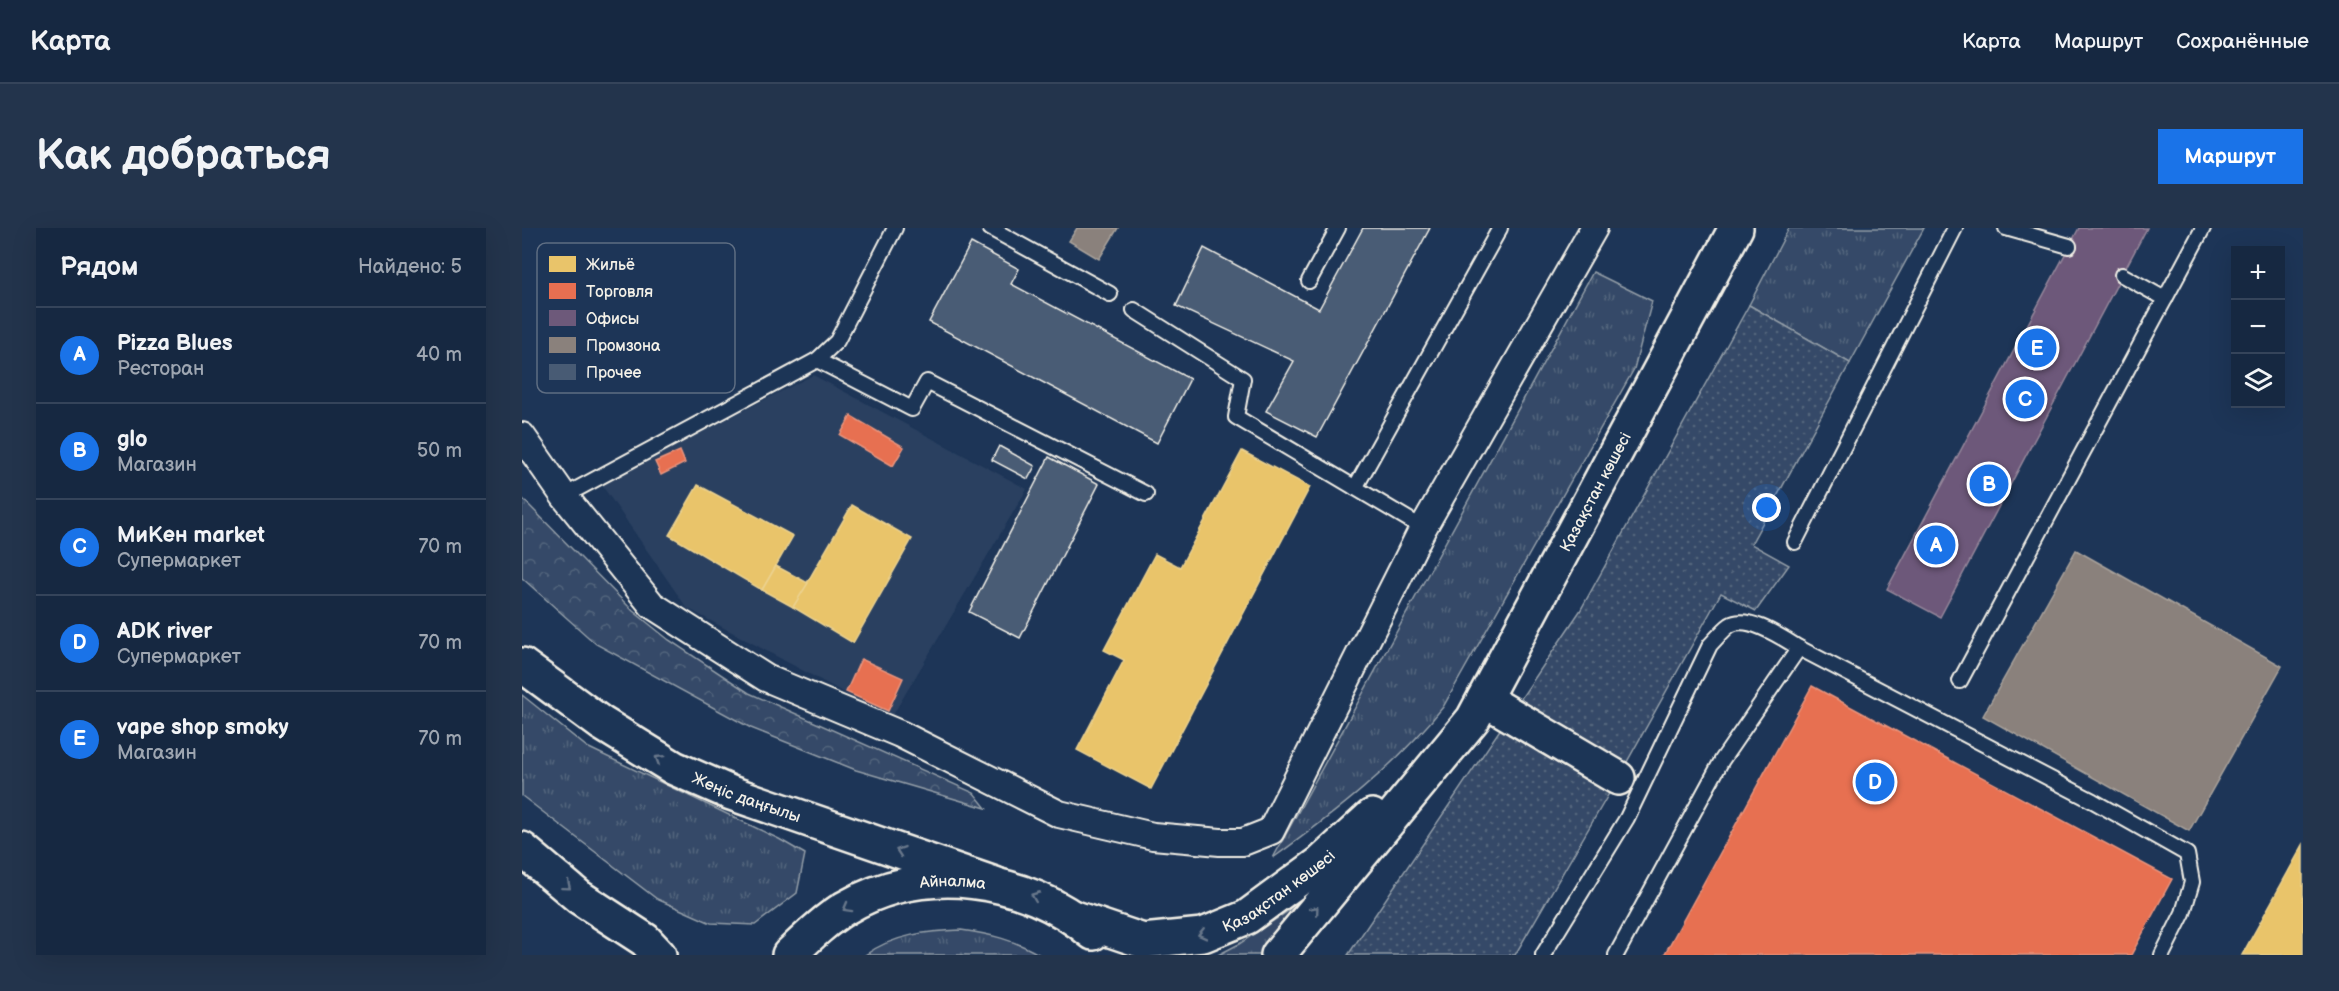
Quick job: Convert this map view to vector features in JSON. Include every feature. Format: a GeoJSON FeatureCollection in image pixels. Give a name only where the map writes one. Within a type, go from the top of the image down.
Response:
{"type":"FeatureCollection","features":[{"type":"Feature","properties":{"kind":"main road","name":"Қазақстан көшесі"},"geometry":{"type":"LineString","coordinates":[[1282,953],[1473,719],[1736,228]]}},
{"type":"Feature","properties":{"kind":"main road","name":"Жеңіс даңғылы"},"geometry":{"type":"LineString","coordinates":[[522,665],[601,723],[674,768],[731,793],[995,884]]}},
{"type":"Feature","properties":{"kind":"main road"},"geometry":{"type":"LineString","coordinates":[[1484,699],[1618,778]]}},
{"type":"Feature","properties":{"kind":"main road","name":"Қазақстан көшесі"},"geometry":{"type":"LineString","coordinates":[[1076,918],[1143,941],[1203,935],[1247,917],[1322,862],[1381,807],[1449,750]]}},
{"type":"Feature","properties":{"kind":"main road"},"geometry":{"type":"LineString","coordinates":[[522,849],[579,897],[645,940],[659,955]]}},
{"type":"Feature","properties":{"kind":"main road","name":"Айналма"},"geometry":{"type":"LineString","coordinates":[[789,955],[814,930],[846,908],[881,892],[918,882],[956,880],[995,884],[1045,901],[1076,918],[1115,955]]}},
{"type":"Feature","properties":{"kind":"street"},"geometry":{"type":"LineString","coordinates":[[522,436],[564,496],[652,605],[766,678],[900,734],[1059,814],[1153,836],[1242,842],[1271,831],[1423,528],[1594,228]]}},
{"type":"Feature","properties":{"kind":"lane"},"geometry":{"type":"LineString","coordinates":[[564,496],[817,360],[837,341],[895,228]]}},
{"type":"Feature","properties":{"kind":"lane"},"geometry":{"type":"LineString","coordinates":[[990,228],[1110,294]]}},
{"type":"Feature","properties":{"kind":"lane"},"geometry":{"type":"LineString","coordinates":[[1309,280],[1338,228]]}},
{"type":"Feature","properties":{"kind":"lane"},"geometry":{"type":"LineString","coordinates":[[1355,488],[1500,228]]}},
{"type":"Feature","properties":{"kind":"lane"},"geometry":{"type":"LineString","coordinates":[[1795,542],[1955,228]]}},
{"type":"Feature","properties":{"kind":"lane"},"geometry":{"type":"LineString","coordinates":[[2006,228],[2069,246]]}},
{"type":"Feature","properties":{"kind":"lane"},"geometry":{"type":"LineString","coordinates":[[1960,681],[2203,228]]}},
{"type":"Feature","properties":{"kind":"lane"},"geometry":{"type":"LineString","coordinates":[[2122,275],[2164,299]]}},
{"type":"Feature","properties":{"kind":"lane"},"geometry":{"type":"LineString","coordinates":[[1134,310],[1243,379],[1236,417],[1423,528]]}},
{"type":"Feature","properties":{"kind":"lane"},"geometry":{"type":"LineString","coordinates":[[817,360],[912,409],[927,382],[1146,494]]}},
{"type":"Feature","properties":{"kind":"lane"},"geometry":{"type":"LineString","coordinates":[[1543,955],[1627,818],[1710,645],[1731,624],[1746,622],[1776,634],[2093,801],[2187,854],[2192,882],[2183,914],[2162,955]]}},
{"type":"Feature","properties":{"kind":"lane"},"geometry":{"type":"LineString","coordinates":[[1616,955],[1722,759],[1799,648]]}},
{"type":"Feature","properties":{"kind":"shaded area"},"geometry":{"type":"Polygon","coordinates":[[[813,375],[1027,489],[891,718],[687,608],[601,484],[813,375]]]}},
{"type":"Feature","properties":{"kind":"green space"},"geometry":{"type":"Polygon","coordinates":[[[1789,228],[1924,228],[1850,363],[1749,305],[1789,228]]]}},
{"type":"Feature","properties":{"kind":"green space"},"geometry":{"type":"Polygon","coordinates":[[[1593,272],[1652,301],[1634,369],[1443,707],[1405,750],[1363,788],[1273,858],[1593,272]]]}},
{"type":"Feature","properties":{"kind":"green space"},"geometry":{"type":"Polygon","coordinates":[[[1749,305],[1850,363],[1751,544],[1789,565],[1756,611],[1721,593],[1618,778],[1515,955],[1348,955],[1580,611],[1749,305]]]}},
{"type":"Feature","properties":{"kind":"green space"},"geometry":{"type":"Polygon","coordinates":[[[522,498],[633,611],[669,640],[749,693],[974,793],[986,808],[856,770],[751,728],[596,644],[522,578],[522,498]]]}},
{"type":"Feature","properties":{"kind":"green space"},"geometry":{"type":"Polygon","coordinates":[[[522,695],[587,747],[779,839],[805,854],[797,893],[755,925],[711,923],[657,899],[522,796],[522,695]]]}},
{"type":"Feature","properties":{"kind":"green space"},"geometry":{"type":"Polygon","coordinates":[[[1343,874],[1280,955],[1218,955],[1239,944],[1343,874]]]}},
{"type":"Feature","properties":{"kind":"green space"},"geometry":{"type":"Polygon","coordinates":[[[961,930],[1002,938],[1040,955],[865,955],[887,943],[911,935],[961,930]]]}},
{"type":"Feature","properties":{"kind":"building: Жильё"},"geometry":{"type":"Polygon","coordinates":[[[1242,451],[1310,487],[1151,789],[1077,750],[1124,660],[1104,650],[1155,554],[1180,567],[1242,451]]]}},
{"type":"Feature","properties":{"kind":"building: Жильё"},"geometry":{"type":"Polygon","coordinates":[[[698,485],[793,536],[762,590],[669,535],[698,485]]]}},
{"type":"Feature","properties":{"kind":"building: Жильё"},"geometry":{"type":"Polygon","coordinates":[[[852,505],[912,539],[853,643],[793,607],[852,505]]]}},
{"type":"Feature","properties":{"kind":"building: Жильё"},"geometry":{"type":"Polygon","coordinates":[[[776,566],[808,583],[793,607],[762,590],[776,566]]]}},
{"type":"Feature","properties":{"kind":"building: Жильё"},"geometry":{"type":"Polygon","coordinates":[[[2303,845],[2303,955],[2242,955],[2303,845]]]}},
{"type":"Feature","properties":{"kind":"building: Торговля"},"geometry":{"type":"Polygon","coordinates":[[[851,416],[904,447],[893,466],[840,435],[851,416]]]}},
{"type":"Feature","properties":{"kind":"building: Торговля"},"geometry":{"type":"Polygon","coordinates":[[[680,451],[685,463],[661,475],[655,462],[680,451]]]}},
{"type":"Feature","properties":{"kind":"building: Торговля"},"geometry":{"type":"Polygon","coordinates":[[[861,659],[903,678],[888,711],[846,692],[861,659]]]}},
{"type":"Feature","properties":{"kind":"building: Торговля"},"geometry":{"type":"Polygon","coordinates":[[[1812,686],[2172,879],[2131,955],[1664,955],[1812,686]]]}},
{"type":"Feature","properties":{"kind":"building: Офисы"},"geometry":{"type":"Polygon","coordinates":[[[2079,228],[2147,228],[1940,617],[1887,589],[2079,228]]]}},
{"type":"Feature","properties":{"kind":"building: Промзона"},"geometry":{"type":"Polygon","coordinates":[[[1077,228],[1118,228],[1099,259],[1069,241],[1077,228]]]}},
{"type":"Feature","properties":{"kind":"building: Промзона"},"geometry":{"type":"Polygon","coordinates":[[[2076,550],[2282,666],[2189,831],[1983,716],[2076,550]]]}},
{"type":"Feature","properties":{"kind":"building: Прочее"},"geometry":{"type":"Polygon","coordinates":[[[1363,228],[1430,228],[1317,437],[1266,411],[1294,361],[1176,306],[1204,248],[1319,309],[1363,228]]]}},
{"type":"Feature","properties":{"kind":"building: Прочее"},"geometry":{"type":"Polygon","coordinates":[[[971,243],[1019,269],[1011,284],[1190,379],[1157,443],[929,322],[971,243]]]}},
{"type":"Feature","properties":{"kind":"building: Прочее"},"geometry":{"type":"Polygon","coordinates":[[[999,446],[1035,466],[1028,479],[992,460],[999,446]]]}},
{"type":"Feature","properties":{"kind":"building: Прочее"},"geometry":{"type":"Polygon","coordinates":[[[1049,457],[1099,484],[1020,638],[969,612],[1049,457]]]}},
{"type":"Feature","properties":{"kind":"place","name":"vape shop smoky"},"geometry":{"type":"Point","coordinates":[2037,348]}},
{"type":"Feature","properties":{"kind":"place","name":"МиКен market"},"geometry":{"type":"Point","coordinates":[2025,399]}},
{"type":"Feature","properties":{"kind":"place","name":"glo"},"geometry":{"type":"Point","coordinates":[1989,484]}},
{"type":"Feature","properties":{"kind":"place","name":"Pizza Blues"},"geometry":{"type":"Point","coordinates":[1936,545]}},
{"type":"Feature","properties":{"kind":"place","name":"ADK river"},"geometry":{"type":"Point","coordinates":[1875,782]}}]}
